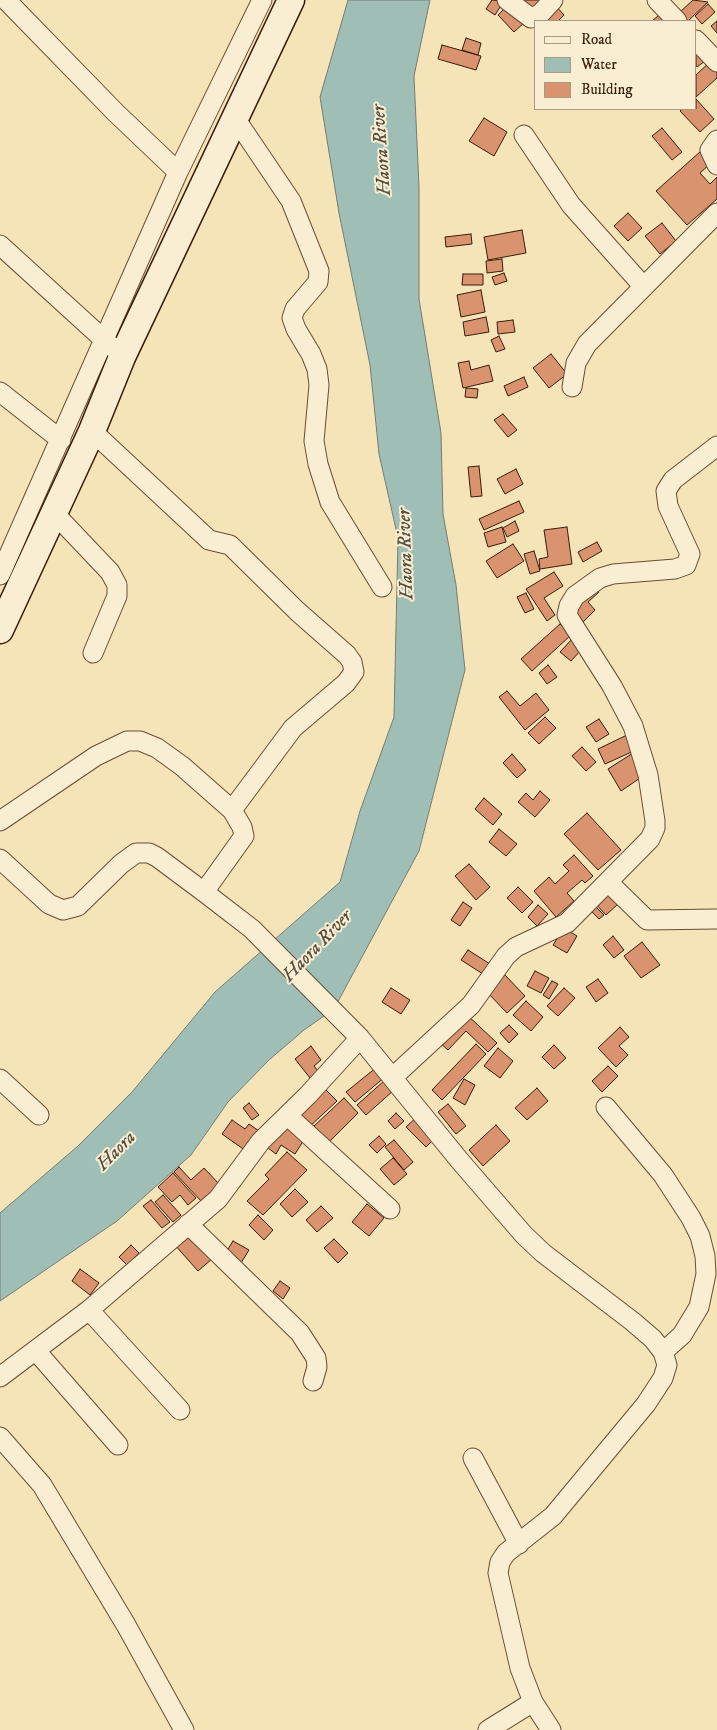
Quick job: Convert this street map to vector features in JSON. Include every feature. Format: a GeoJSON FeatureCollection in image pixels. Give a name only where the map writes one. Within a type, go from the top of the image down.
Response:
{"type":"FeatureCollection","features":[{"type":"Feature","properties":{"kind":"main road"},"geometry":{"type":"LineString","coordinates":[[0,630],[92,431],[113,348],[235,118],[291,0]]}},
{"type":"Feature","properties":{"kind":"street"},"geometry":{"type":"LineString","coordinates":[[6,0],[116,113],[178,172]]}},
{"type":"Feature","properties":{"kind":"street"},"geometry":{"type":"LineString","coordinates":[[0,575],[61,440],[113,348],[178,172],[262,0]]}},
{"type":"Feature","properties":{"kind":"street"},"geometry":{"type":"LineString","coordinates":[[507,0],[527,16],[534,18],[553,0]]}},
{"type":"Feature","properties":{"kind":"street"},"geometry":{"type":"LineString","coordinates":[[657,0],[676,20]]}},
{"type":"Feature","properties":{"kind":"street"},"geometry":{"type":"LineString","coordinates":[[697,41],[717,62]]}},
{"type":"Feature","properties":{"kind":"street"},"geometry":{"type":"LineString","coordinates":[[235,118],[292,201],[319,271],[318,282],[295,309],[292,318],[317,369],[319,385],[314,441],[318,464],[330,502],[382,587]]}},
{"type":"Feature","properties":{"kind":"street"},"geometry":{"type":"LineString","coordinates":[[524,135],[571,205],[644,287]]}},
{"type":"Feature","properties":{"kind":"street"},"geometry":{"type":"LineString","coordinates":[[717,140],[710,150],[717,165]]}},
{"type":"Feature","properties":{"kind":"street"},"geometry":{"type":"LineString","coordinates":[[572,387],[580,354],[717,213]]}},
{"type":"Feature","properties":{"kind":"street"},"geometry":{"type":"LineString","coordinates":[[0,245],[113,348]]}},
{"type":"Feature","properties":{"kind":"street"},"geometry":{"type":"LineString","coordinates":[[0,392],[61,440]]}},
{"type":"Feature","properties":{"kind":"street"},"geometry":{"type":"LineString","coordinates":[[92,431],[208,540],[230,545],[297,611],[347,655],[354,667],[346,682],[288,733],[232,810]]}},
{"type":"Feature","properties":{"kind":"street"},"geometry":{"type":"LineString","coordinates":[[394,1077],[471,1005],[506,956],[516,947],[567,923],[650,839],[655,828],[655,820],[648,775],[633,726],[612,686],[567,615],[569,606],[575,596],[600,578],[613,574],[675,569],[686,565],[690,554],[668,506],[666,491],[673,480],[717,446]]}},
{"type":"Feature","properties":{"kind":"street"},"geometry":{"type":"LineString","coordinates":[[54,512],[110,572],[117,585],[117,596],[93,653]]}},
{"type":"Feature","properties":{"kind":"street"},"geometry":{"type":"LineString","coordinates":[[0,821],[96,756],[127,741],[140,741],[157,748],[182,766],[232,810],[242,827],[244,836],[204,892]]}},
{"type":"Feature","properties":{"kind":"street"},"geometry":{"type":"LineString","coordinates":[[0,859],[49,904],[64,910],[78,906],[121,864],[136,853],[150,853],[157,857],[252,929],[360,1038],[394,1077],[460,1161],[524,1235],[543,1253],[632,1321],[653,1339],[663,1352],[667,1366],[663,1378],[646,1404],[553,1516],[506,1553],[500,1562],[498,1573],[520,1668],[533,1702],[551,1730]]}},
{"type":"Feature","properties":{"kind":"street"},"geometry":{"type":"LineString","coordinates":[[608,882],[647,920],[678,921],[717,918]]}},
{"type":"Feature","properties":{"kind":"street"},"geometry":{"type":"LineString","coordinates":[[0,1377],[89,1310],[225,1192],[262,1141],[288,1116],[360,1038]]}},
{"type":"Feature","properties":{"kind":"street"},"geometry":{"type":"LineString","coordinates":[[0,1079],[39,1115]]}},
{"type":"Feature","properties":{"kind":"street"},"geometry":{"type":"LineString","coordinates":[[606,1107],[663,1175],[691,1218],[703,1246],[706,1274],[699,1307],[682,1335],[663,1352]]}},
{"type":"Feature","properties":{"kind":"street"},"geometry":{"type":"LineString","coordinates":[[288,1116],[390,1209]]}},
{"type":"Feature","properties":{"kind":"street"},"geometry":{"type":"LineString","coordinates":[[188,1224],[300,1333],[316,1358],[317,1367],[313,1381]]}},
{"type":"Feature","properties":{"kind":"street"},"geometry":{"type":"LineString","coordinates":[[89,1310],[180,1410]]}},
{"type":"Feature","properties":{"kind":"street"},"geometry":{"type":"LineString","coordinates":[[36,1351],[118,1445]]}},
{"type":"Feature","properties":{"kind":"street"},"geometry":{"type":"LineString","coordinates":[[0,1437],[42,1485],[121,1617],[184,1730]]}},
{"type":"Feature","properties":{"kind":"street"},"geometry":{"type":"LineString","coordinates":[[473,1458],[519,1544]]}},
{"type":"Feature","properties":{"kind":"street"},"geometry":{"type":"LineString","coordinates":[[488,1730],[533,1702]]}},
{"type":"Feature","properties":{"kind":"water"},"geometry":{"type":"Polygon","coordinates":[[[348,0],[430,0],[414,76],[419,187],[419,299],[441,433],[443,514],[456,585],[465,670],[419,851],[334,1009],[304,1030],[269,1060],[228,1102],[191,1155],[117,1221],[0,1301],[0,1213],[78,1146],[132,1092],[215,992],[340,882],[360,811],[394,717],[398,538],[379,454],[370,365],[339,213],[320,97],[348,0]]]}},
{"type":"Feature","properties":{"kind":"building"},"geometry":{"type":"Polygon","coordinates":[[[492,0],[504,1],[495,15],[486,9],[492,0]]]}},
{"type":"Feature","properties":{"kind":"building"},"geometry":{"type":"Polygon","coordinates":[[[520,0],[549,0],[534,15],[520,0]]]}},
{"type":"Feature","properties":{"kind":"building"},"geometry":{"type":"Polygon","coordinates":[[[693,0],[708,2],[689,20],[680,12],[693,0]]]}},
{"type":"Feature","properties":{"kind":"building"},"geometry":{"type":"Polygon","coordinates":[[[554,4],[564,15],[559,20],[539,20],[554,4]]]}},
{"type":"Feature","properties":{"kind":"building"},"geometry":{"type":"Polygon","coordinates":[[[708,4],[715,12],[702,24],[695,16],[708,4]]]}},
{"type":"Feature","properties":{"kind":"building"},"geometry":{"type":"Polygon","coordinates":[[[508,5],[525,22],[514,32],[498,15],[508,5]]]}},
{"type":"Feature","properties":{"kind":"building"},"geometry":{"type":"Polygon","coordinates":[[[665,10],[674,20],[653,20],[665,10]]]}},
{"type":"Feature","properties":{"kind":"building"},"geometry":{"type":"Polygon","coordinates":[[[717,21],[717,33],[711,26],[717,21]]]}},
{"type":"Feature","properties":{"kind":"building"},"geometry":{"type":"Polygon","coordinates":[[[466,38],[481,43],[478,55],[462,50],[466,38]]]}},
{"type":"Feature","properties":{"kind":"building"},"geometry":{"type":"Polygon","coordinates":[[[697,43],[709,58],[697,67],[697,43]]]}},
{"type":"Feature","properties":{"kind":"building"},"geometry":{"type":"Polygon","coordinates":[[[442,45],[481,56],[476,70],[438,59],[442,45]]]}},
{"type":"Feature","properties":{"kind":"building"},"geometry":{"type":"Polygon","coordinates":[[[712,60],[717,66],[717,78],[697,96],[697,74],[712,60]]]}},
{"type":"Feature","properties":{"kind":"building"},"geometry":{"type":"Polygon","coordinates":[[[697,100],[714,119],[700,132],[680,111],[697,110],[697,100]]]}},
{"type":"Feature","properties":{"kind":"building"},"geometry":{"type":"Polygon","coordinates":[[[484,118],[507,132],[494,156],[469,141],[484,118]]]}},
{"type":"Feature","properties":{"kind":"building"},"geometry":{"type":"Polygon","coordinates":[[[662,128],[682,152],[672,160],[652,136],[662,128]]]}},
{"type":"Feature","properties":{"kind":"building"},"geometry":{"type":"Polygon","coordinates":[[[701,151],[711,163],[700,173],[710,184],[717,177],[717,199],[687,225],[656,191],[701,151]]]}},
{"type":"Feature","properties":{"kind":"building"},"geometry":{"type":"Polygon","coordinates":[[[628,213],[642,228],[628,241],[614,226],[628,213]]]}},
{"type":"Feature","properties":{"kind":"building"},"geometry":{"type":"Polygon","coordinates":[[[662,223],[676,241],[660,254],[645,236],[662,223]]]}},
{"type":"Feature","properties":{"kind":"building"},"geometry":{"type":"Polygon","coordinates":[[[522,230],[526,253],[488,260],[484,237],[522,230]]]}},
{"type":"Feature","properties":{"kind":"building"},"geometry":{"type":"Polygon","coordinates":[[[471,234],[472,244],[446,247],[445,237],[471,234]]]}},
{"type":"Feature","properties":{"kind":"building"},"geometry":{"type":"Polygon","coordinates":[[[502,259],[503,271],[487,273],[486,261],[502,259]]]}},
{"type":"Feature","properties":{"kind":"building"},"geometry":{"type":"Polygon","coordinates":[[[504,273],[507,281],[495,285],[492,277],[504,273]]]}},
{"type":"Feature","properties":{"kind":"building"},"geometry":{"type":"Polygon","coordinates":[[[463,274],[483,274],[483,285],[462,285],[463,274]]]}},
{"type":"Feature","properties":{"kind":"building"},"geometry":{"type":"Polygon","coordinates":[[[481,290],[485,312],[461,317],[457,295],[481,290]]]}},
{"type":"Feature","properties":{"kind":"building"},"geometry":{"type":"Polygon","coordinates":[[[486,317],[489,332],[465,336],[463,322],[486,317]]]}},
{"type":"Feature","properties":{"kind":"building"},"geometry":{"type":"Polygon","coordinates":[[[513,320],[515,332],[498,334],[497,322],[513,320]]]}},
{"type":"Feature","properties":{"kind":"building"},"geometry":{"type":"Polygon","coordinates":[[[499,336],[505,349],[496,352],[491,340],[499,336]]]}},
{"type":"Feature","properties":{"kind":"building"},"geometry":{"type":"Polygon","coordinates":[[[551,354],[567,374],[549,388],[533,368],[551,354]]]}},
{"type":"Feature","properties":{"kind":"building"},"geometry":{"type":"Polygon","coordinates":[[[469,361],[471,370],[489,365],[493,381],[463,388],[458,363],[469,361]]]}},
{"type":"Feature","properties":{"kind":"building"},"geometry":{"type":"Polygon","coordinates":[[[524,377],[528,387],[508,396],[504,386],[524,377]]]}},
{"type":"Feature","properties":{"kind":"building"},"geometry":{"type":"Polygon","coordinates":[[[466,388],[478,389],[477,398],[465,397],[466,388]]]}},
{"type":"Feature","properties":{"kind":"building"},"geometry":{"type":"Polygon","coordinates":[[[503,414],[517,430],[508,437],[494,420],[503,414]]]}},
{"type":"Feature","properties":{"kind":"building"},"geometry":{"type":"Polygon","coordinates":[[[479,466],[482,496],[471,497],[468,467],[479,466]]]}},
{"type":"Feature","properties":{"kind":"building"},"geometry":{"type":"Polygon","coordinates":[[[516,469],[523,484],[505,494],[497,479],[516,469]]]}},
{"type":"Feature","properties":{"kind":"building"},"geometry":{"type":"Polygon","coordinates":[[[519,501],[524,512],[484,530],[479,519],[519,501]]]}},
{"type":"Feature","properties":{"kind":"building"},"geometry":{"type":"Polygon","coordinates":[[[515,521],[519,531],[507,537],[503,528],[515,521]]]}},
{"type":"Feature","properties":{"kind":"building"},"geometry":{"type":"Polygon","coordinates":[[[502,527],[506,542],[488,547],[484,533],[502,527]]]}},
{"type":"Feature","properties":{"kind":"building"},"geometry":{"type":"Polygon","coordinates":[[[567,527],[572,564],[540,569],[539,559],[548,557],[544,530],[567,527]]]}},
{"type":"Feature","properties":{"kind":"building"},"geometry":{"type":"Polygon","coordinates":[[[597,542],[602,551],[583,562],[578,552],[597,542]]]}},
{"type":"Feature","properties":{"kind":"building"},"geometry":{"type":"Polygon","coordinates":[[[513,544],[524,561],[497,578],[486,561],[513,544]]]}},
{"type":"Feature","properties":{"kind":"building"},"geometry":{"type":"Polygon","coordinates":[[[534,551],[540,571],[530,574],[524,554],[534,551]]]}},
{"type":"Feature","properties":{"kind":"building"},"geometry":{"type":"Polygon","coordinates":[[[554,572],[563,586],[544,598],[555,615],[547,621],[526,589],[554,572]]]}},
{"type":"Feature","properties":{"kind":"building"},"geometry":{"type":"Polygon","coordinates":[[[595,587],[599,592],[588,602],[595,610],[582,623],[570,611],[595,587]]]}},
{"type":"Feature","properties":{"kind":"building"},"geometry":{"type":"Polygon","coordinates":[[[526,593],[534,609],[525,613],[517,597],[526,593]]]}},
{"type":"Feature","properties":{"kind":"building"},"geometry":{"type":"Polygon","coordinates":[[[560,624],[571,635],[532,671],[521,659],[560,624]]]}},
{"type":"Feature","properties":{"kind":"building"},"geometry":{"type":"Polygon","coordinates":[[[573,638],[583,648],[571,661],[560,652],[573,638]]]}},
{"type":"Feature","properties":{"kind":"building"},"geometry":{"type":"Polygon","coordinates":[[[548,665],[557,677],[547,684],[539,673],[548,665]]]}},
{"type":"Feature","properties":{"kind":"building"},"geometry":{"type":"Polygon","coordinates":[[[507,691],[520,706],[536,693],[549,710],[525,730],[499,697],[507,691]]]}},
{"type":"Feature","properties":{"kind":"building"},"geometry":{"type":"Polygon","coordinates":[[[545,717],[556,728],[539,744],[528,733],[545,717]]]}},
{"type":"Feature","properties":{"kind":"building"},"geometry":{"type":"Polygon","coordinates":[[[599,719],[609,734],[596,742],[586,727],[599,719]]]}},
{"type":"Feature","properties":{"kind":"building"},"geometry":{"type":"Polygon","coordinates":[[[629,734],[636,750],[605,764],[598,749],[629,734]]]}},
{"type":"Feature","properties":{"kind":"building"},"geometry":{"type":"Polygon","coordinates":[[[582,747],[596,762],[586,771],[572,756],[582,747]]]}},
{"type":"Feature","properties":{"kind":"building"},"geometry":{"type":"Polygon","coordinates":[[[633,753],[646,774],[621,791],[608,769],[633,753]]]}},
{"type":"Feature","properties":{"kind":"building"},"geometry":{"type":"Polygon","coordinates":[[[512,754],[526,770],[517,778],[503,763],[512,754]]]}},
{"type":"Feature","properties":{"kind":"building"},"geometry":{"type":"Polygon","coordinates":[[[540,791],[550,800],[535,817],[518,802],[526,793],[533,800],[540,791]]]}},
{"type":"Feature","properties":{"kind":"building"},"geometry":{"type":"Polygon","coordinates":[[[484,798],[502,814],[493,825],[475,809],[484,798]]]}},
{"type":"Feature","properties":{"kind":"building"},"geometry":{"type":"Polygon","coordinates":[[[587,813],[621,850],[598,870],[564,834],[587,813]]]}},
{"type":"Feature","properties":{"kind":"building"},"geometry":{"type":"Polygon","coordinates":[[[499,829],[517,844],[506,856],[489,842],[499,829]]]}},
{"type":"Feature","properties":{"kind":"building"},"geometry":{"type":"Polygon","coordinates":[[[574,855],[593,876],[585,883],[582,880],[567,893],[574,901],[556,917],[534,891],[549,877],[555,884],[569,871],[563,865],[574,855]]]}},
{"type":"Feature","properties":{"kind":"building"},"geometry":{"type":"Polygon","coordinates":[[[469,864],[490,887],[476,900],[455,876],[469,864]]]}},
{"type":"Feature","properties":{"kind":"building"},"geometry":{"type":"Polygon","coordinates":[[[518,887],[533,902],[522,913],[507,898],[518,887]]]}},
{"type":"Feature","properties":{"kind":"building"},"geometry":{"type":"Polygon","coordinates":[[[605,891],[618,904],[606,915],[593,901],[605,891]]]}},
{"type":"Feature","properties":{"kind":"building"},"geometry":{"type":"Polygon","coordinates":[[[463,902],[472,908],[460,926],[451,920],[463,902]]]}},
{"type":"Feature","properties":{"kind":"building"},"geometry":{"type":"Polygon","coordinates":[[[592,903],[604,915],[599,919],[588,908],[592,903]]]}},
{"type":"Feature","properties":{"kind":"building"},"geometry":{"type":"Polygon","coordinates":[[[538,905],[548,914],[537,926],[528,917],[538,905]]]}},
{"type":"Feature","properties":{"kind":"building"},"geometry":{"type":"Polygon","coordinates":[[[564,928],[577,936],[567,953],[553,945],[564,928]]]}},
{"type":"Feature","properties":{"kind":"building"},"geometry":{"type":"Polygon","coordinates":[[[613,936],[624,950],[614,958],[603,945],[613,936]]]}},
{"type":"Feature","properties":{"kind":"building"},"geometry":{"type":"Polygon","coordinates":[[[642,942],[660,965],[641,978],[624,956],[642,942]]]}},
{"type":"Feature","properties":{"kind":"building"},"geometry":{"type":"Polygon","coordinates":[[[468,950],[490,964],[483,974],[461,960],[468,950]]]}},
{"type":"Feature","properties":{"kind":"building"},"geometry":{"type":"Polygon","coordinates":[[[535,971],[549,978],[541,993],[527,986],[535,971]]]}},
{"type":"Feature","properties":{"kind":"building"},"geometry":{"type":"Polygon","coordinates":[[[504,974],[525,996],[507,1013],[487,992],[504,974]]]}},
{"type":"Feature","properties":{"kind":"building"},"geometry":{"type":"Polygon","coordinates":[[[598,979],[608,993],[596,1002],[586,987],[598,979]]]}},
{"type":"Feature","properties":{"kind":"building"},"geometry":{"type":"Polygon","coordinates":[[[552,981],[558,984],[549,999],[543,995],[552,981]]]}},
{"type":"Feature","properties":{"kind":"building"},"geometry":{"type":"Polygon","coordinates":[[[391,988],[410,1000],[401,1014],[382,1002],[391,988]]]}},
{"type":"Feature","properties":{"kind":"building"},"geometry":{"type":"Polygon","coordinates":[[[564,988],[575,998],[558,1016],[547,1006],[564,988]]]}},
{"type":"Feature","properties":{"kind":"building"},"geometry":{"type":"Polygon","coordinates":[[[526,1001],[543,1017],[531,1031],[513,1015],[526,1001]]]}},
{"type":"Feature","properties":{"kind":"building"},"geometry":{"type":"Polygon","coordinates":[[[465,1013],[497,1043],[488,1052],[466,1031],[448,1050],[439,1042],[465,1013]]]}},
{"type":"Feature","properties":{"kind":"building"},"geometry":{"type":"Polygon","coordinates":[[[509,1025],[518,1034],[509,1043],[500,1033],[509,1025]]]}},
{"type":"Feature","properties":{"kind":"building"},"geometry":{"type":"Polygon","coordinates":[[[620,1027],[629,1037],[619,1046],[628,1055],[616,1067],[598,1048],[620,1027]]]}},
{"type":"Feature","properties":{"kind":"building"},"geometry":{"type":"Polygon","coordinates":[[[476,1044],[486,1054],[442,1100],[432,1090],[476,1044]]]}},
{"type":"Feature","properties":{"kind":"building"},"geometry":{"type":"Polygon","coordinates":[[[554,1045],[566,1058],[554,1069],[542,1057],[554,1045]]]}},
{"type":"Feature","properties":{"kind":"building"},"geometry":{"type":"Polygon","coordinates":[[[311,1046],[321,1060],[314,1066],[322,1076],[314,1083],[295,1059],[311,1046]]]}},
{"type":"Feature","properties":{"kind":"building"},"geometry":{"type":"Polygon","coordinates":[[[498,1048],[513,1061],[500,1078],[484,1066],[498,1048]]]}},
{"type":"Feature","properties":{"kind":"building"},"geometry":{"type":"Polygon","coordinates":[[[608,1066],[618,1076],[602,1092],[592,1081],[608,1066]]]}},
{"type":"Feature","properties":{"kind":"building"},"geometry":{"type":"Polygon","coordinates":[[[377,1067],[385,1077],[355,1102],[346,1092],[377,1067]]]}},
{"type":"Feature","properties":{"kind":"building"},"geometry":{"type":"Polygon","coordinates":[[[464,1079],[475,1085],[465,1105],[453,1098],[464,1079]]]}},
{"type":"Feature","properties":{"kind":"building"},"geometry":{"type":"Polygon","coordinates":[[[385,1080],[394,1090],[366,1115],[357,1105],[385,1080]]]}},
{"type":"Feature","properties":{"kind":"building"},"geometry":{"type":"Polygon","coordinates":[[[324,1088],[337,1101],[308,1128],[295,1115],[324,1088]]]}},
{"type":"Feature","properties":{"kind":"building"},"geometry":{"type":"Polygon","coordinates":[[[537,1088],[548,1101],[527,1120],[515,1108],[537,1088]]]}},
{"type":"Feature","properties":{"kind":"building"},"geometry":{"type":"Polygon","coordinates":[[[344,1098],[358,1113],[329,1142],[314,1126],[344,1098]]]}},
{"type":"Feature","properties":{"kind":"building"},"geometry":{"type":"Polygon","coordinates":[[[249,1103],[259,1115],[252,1120],[243,1108],[249,1103]]]}},
{"type":"Feature","properties":{"kind":"building"},"geometry":{"type":"Polygon","coordinates":[[[448,1104],[466,1126],[456,1134],[438,1112],[448,1104]]]}},
{"type":"Feature","properties":{"kind":"building"},"geometry":{"type":"Polygon","coordinates":[[[396,1113],[404,1121],[395,1129],[388,1121],[396,1113]]]}},
{"type":"Feature","properties":{"kind":"building"},"geometry":{"type":"Polygon","coordinates":[[[419,1115],[438,1135],[426,1147],[406,1127],[419,1115]]]}},
{"type":"Feature","properties":{"kind":"building"},"geometry":{"type":"Polygon","coordinates":[[[232,1120],[245,1129],[249,1124],[259,1131],[246,1151],[222,1134],[232,1120]]]}},
{"type":"Feature","properties":{"kind":"building"},"geometry":{"type":"Polygon","coordinates":[[[286,1121],[307,1135],[295,1154],[281,1145],[276,1154],[268,1148],[286,1121]]]}},
{"type":"Feature","properties":{"kind":"building"},"geometry":{"type":"Polygon","coordinates":[[[496,1125],[510,1141],[483,1166],[469,1150],[496,1125]]]}},
{"type":"Feature","properties":{"kind":"building"},"geometry":{"type":"Polygon","coordinates":[[[379,1136],[386,1144],[377,1153],[369,1145],[379,1136]]]}},
{"type":"Feature","properties":{"kind":"building"},"geometry":{"type":"Polygon","coordinates":[[[394,1140],[413,1162],[404,1170],[385,1147],[394,1140]]]}},
{"type":"Feature","properties":{"kind":"building"},"geometry":{"type":"Polygon","coordinates":[[[287,1152],[307,1170],[263,1215],[247,1201],[269,1179],[265,1175],[287,1152]]]}},
{"type":"Feature","properties":{"kind":"building"},"geometry":{"type":"Polygon","coordinates":[[[393,1158],[407,1174],[394,1185],[380,1169],[393,1158]]]}},
{"type":"Feature","properties":{"kind":"building"},"geometry":{"type":"Polygon","coordinates":[[[179,1167],[191,1180],[204,1168],[220,1185],[202,1202],[174,1172],[179,1167]]]}},
{"type":"Feature","properties":{"kind":"building"},"geometry":{"type":"Polygon","coordinates":[[[173,1173],[196,1198],[188,1205],[180,1195],[172,1202],[158,1187],[173,1173]]]}},
{"type":"Feature","properties":{"kind":"building"},"geometry":{"type":"Polygon","coordinates":[[[295,1189],[308,1202],[292,1217],[280,1204],[295,1189]]]}},
{"type":"Feature","properties":{"kind":"building"},"geometry":{"type":"Polygon","coordinates":[[[163,1195],[181,1215],[173,1222],[155,1202],[163,1195]]]}},
{"type":"Feature","properties":{"kind":"building"},"geometry":{"type":"Polygon","coordinates":[[[151,1200],[170,1222],[162,1228],[143,1206],[151,1200]]]}},
{"type":"Feature","properties":{"kind":"building"},"geometry":{"type":"Polygon","coordinates":[[[367,1204],[384,1218],[369,1236],[352,1222],[367,1204]]]}},
{"type":"Feature","properties":{"kind":"building"},"geometry":{"type":"Polygon","coordinates":[[[321,1206],[333,1218],[317,1232],[306,1220],[321,1206]]]}},
{"type":"Feature","properties":{"kind":"building"},"geometry":{"type":"Polygon","coordinates":[[[258,1215],[273,1230],[264,1240],[249,1225],[258,1215]]]}},
{"type":"Feature","properties":{"kind":"building"},"geometry":{"type":"Polygon","coordinates":[[[187,1231],[212,1259],[198,1271],[174,1244],[187,1231]]]}},
{"type":"Feature","properties":{"kind":"building"},"geometry":{"type":"Polygon","coordinates":[[[334,1239],[348,1253],[338,1263],[324,1248],[334,1239]]]}},
{"type":"Feature","properties":{"kind":"building"},"geometry":{"type":"Polygon","coordinates":[[[233,1241],[249,1250],[241,1263],[225,1254],[233,1241]]]}},
{"type":"Feature","properties":{"kind":"building"},"geometry":{"type":"Polygon","coordinates":[[[131,1245],[139,1253],[127,1265],[119,1257],[131,1245]]]}},
{"type":"Feature","properties":{"kind":"building"},"geometry":{"type":"Polygon","coordinates":[[[80,1269],[99,1283],[90,1295],[72,1281],[80,1269]]]}},
{"type":"Feature","properties":{"kind":"building"},"geometry":{"type":"Polygon","coordinates":[[[280,1281],[290,1288],[283,1299],[273,1291],[280,1281]]]}},
{"type":"Feature","properties":{"kind":"water label","name":"Haora River"},"geometry":{"type":"Point","coordinates":[383,150]}},
{"type":"Feature","properties":{"kind":"water label","name":"Haora River"},"geometry":{"type":"Point","coordinates":[407,554]}},
{"type":"Feature","properties":{"kind":"water label","name":"Haora River"},"geometry":{"type":"Point","coordinates":[318,947]}},
{"type":"Feature","properties":{"kind":"water label","name":"Haora"},"geometry":{"type":"Point","coordinates":[117,1152]}}]}
